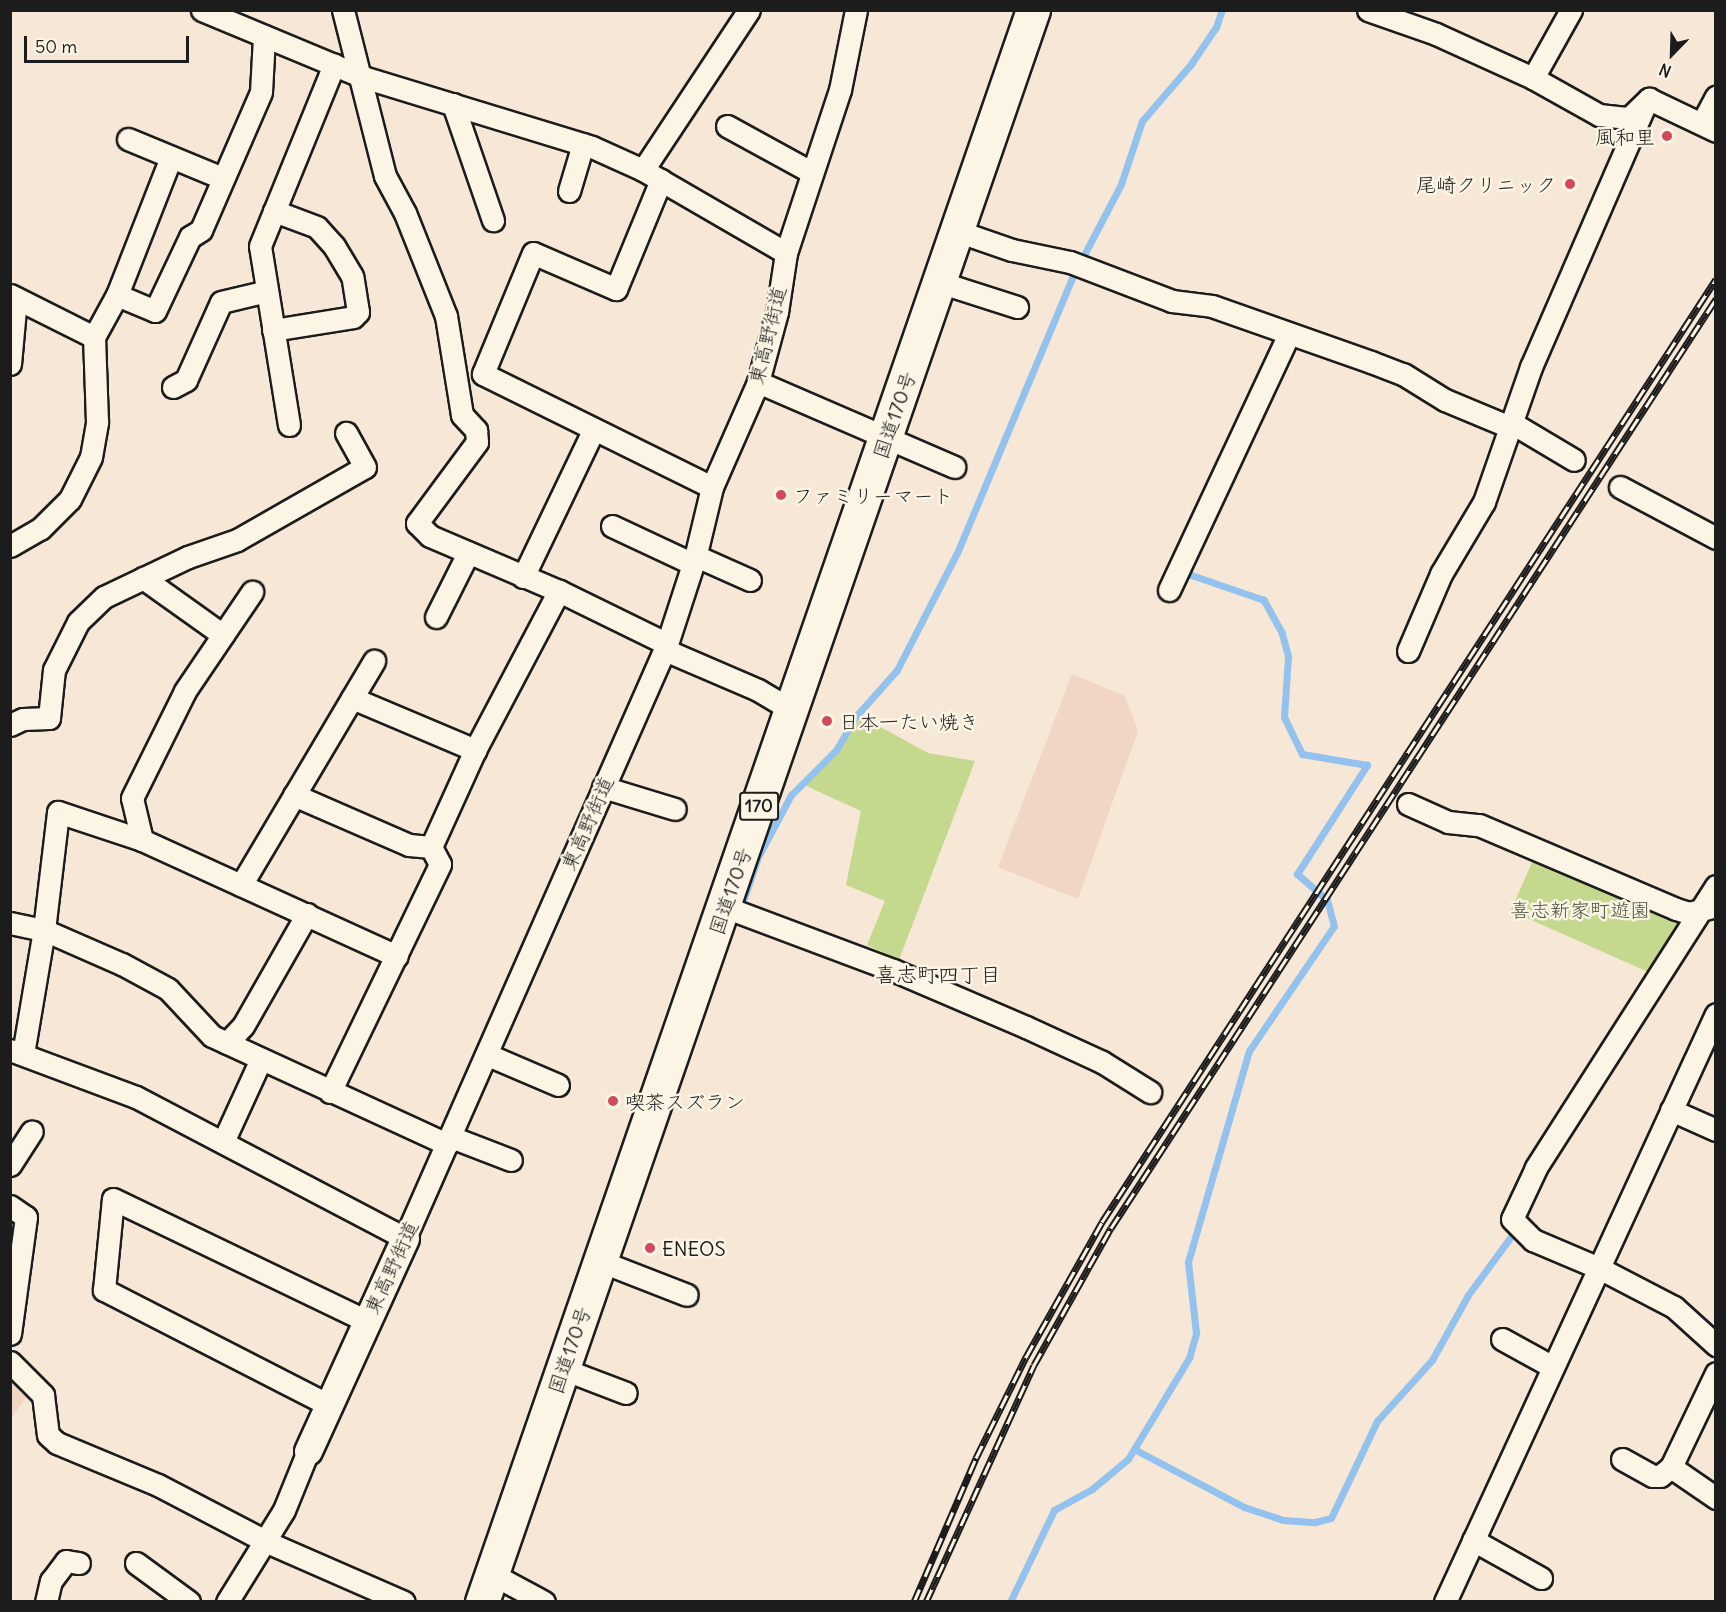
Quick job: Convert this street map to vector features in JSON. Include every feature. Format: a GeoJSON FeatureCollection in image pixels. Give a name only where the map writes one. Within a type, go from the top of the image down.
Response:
{"type":"FeatureCollection","features":[{"type":"Feature","properties":{"kind":"highway","name":"国道170号"},"geometry":{"type":"LineString","coordinates":[[487,1588],[725,907],[1033,10]]}},
{"type":"Feature","properties":{"kind":"street"},"geometry":{"type":"LineString","coordinates":[[202,10],[363,77],[583,144],[652,175],[786,253]]}},
{"type":"Feature","properties":{"kind":"street"},"geometry":{"type":"LineString","coordinates":[[344,10],[348,35],[363,77],[385,176],[405,213],[446,316],[462,415],[476,430],[477,442],[417,523],[430,536],[559,591],[666,647],[758,690],[791,710]]}},
{"type":"Feature","properties":{"kind":"street"},"geometry":{"type":"LineString","coordinates":[[711,487],[483,374],[533,254],[616,289],[652,175],[749,10]]}},
{"type":"Feature","properties":{"kind":"street","name":"東高野街道"},"geometry":{"type":"LineString","coordinates":[[227,1602],[284,1510],[308,1451],[488,1055],[519,971],[666,647],[694,560],[711,487],[758,382],[777,312],[786,253],[840,90],[856,10]]}},
{"type":"Feature","properties":{"kind":"street"},"geometry":{"type":"LineString","coordinates":[[1368,10],[1436,34],[1533,78],[1599,115],[1629,118],[1645,105]]}},
{"type":"Feature","properties":{"kind":"street"},"geometry":{"type":"LineString","coordinates":[[1533,78],[1571,10]]}},
{"type":"Feature","properties":{"kind":"street"},"geometry":{"type":"LineString","coordinates":[[117,295],[155,311],[190,237],[201,230],[261,92],[264,36]]}},
{"type":"Feature","properties":{"kind":"street"},"geometry":{"type":"LineString","coordinates":[[289,425],[260,246],[334,65]]}},
{"type":"Feature","properties":{"kind":"street"},"geometry":{"type":"LineString","coordinates":[[1408,651],[1441,574],[1484,502],[1531,367],[1645,105],[1649,99],[1709,127],[1716,97]]}},
{"type":"Feature","properties":{"kind":"street"},"geometry":{"type":"LineString","coordinates":[[453,104],[493,220]]}},
{"type":"Feature","properties":{"kind":"street"},"geometry":{"type":"LineString","coordinates":[[727,126],[811,172]]}},
{"type":"Feature","properties":{"kind":"street"},"geometry":{"type":"LineString","coordinates":[[128,139],[222,178]]}},
{"type":"Feature","properties":{"kind":"street"},"geometry":{"type":"LineString","coordinates":[[568,191],[583,144]]}},
{"type":"Feature","properties":{"kind":"street"},"geometry":{"type":"LineString","coordinates":[[10,546],[40,529],[70,499],[92,457],[97,422],[94,337],[117,295],[171,157]]}},
{"type":"Feature","properties":{"kind":"street"},"geometry":{"type":"LineString","coordinates":[[273,330],[353,317],[358,312],[352,276],[334,246],[317,227],[274,211]]}},
{"type":"Feature","properties":{"kind":"street"},"geometry":{"type":"LineString","coordinates":[[957,231],[1012,250],[1070,262],[1172,301],[1212,306],[1403,374],[1444,400],[1510,425],[1574,460]]}},
{"type":"Feature","properties":{"kind":"street"},"geometry":{"type":"LineString","coordinates":[[939,282],[1017,307]]}},
{"type":"Feature","properties":{"kind":"street"},"geometry":{"type":"LineString","coordinates":[[173,387],[186,380],[220,302],[267,291]]}},
{"type":"Feature","properties":{"kind":"street"},"geometry":{"type":"LineString","coordinates":[[10,364],[13,297],[94,337]]}},
{"type":"Feature","properties":{"kind":"street"},"geometry":{"type":"LineString","coordinates":[[1169,590],[1289,334]]}},
{"type":"Feature","properties":{"kind":"street"},"geometry":{"type":"LineString","coordinates":[[758,382],[954,467]]}},
{"type":"Feature","properties":{"kind":"street"},"geometry":{"type":"LineString","coordinates":[[523,577],[594,429]]}},
{"type":"Feature","properties":{"kind":"street"},"geometry":{"type":"LineString","coordinates":[[10,725],[23,719],[49,718],[54,670],[78,622],[104,597],[143,578],[237,540],[365,468],[346,433]]}},
{"type":"Feature","properties":{"kind":"street"},"geometry":{"type":"LineString","coordinates":[[1620,487],[1716,538]]}},
{"type":"Feature","properties":{"kind":"street"},"geometry":{"type":"LineString","coordinates":[[612,526],[750,580]]}},
{"type":"Feature","properties":{"kind":"street"},"geometry":{"type":"LineString","coordinates":[[436,617],[468,553]]}},
{"type":"Feature","properties":{"kind":"street"},"geometry":{"type":"LineString","coordinates":[[143,578],[223,635]]}},
{"type":"Feature","properties":{"kind":"street"},"geometry":{"type":"LineString","coordinates":[[431,847],[476,750],[559,591]]}},
{"type":"Feature","properties":{"kind":"street"},"geometry":{"type":"LineString","coordinates":[[142,840],[132,798],[185,691],[252,592]]}},
{"type":"Feature","properties":{"kind":"street"},"geometry":{"type":"LineString","coordinates":[[241,885],[374,661]]}},
{"type":"Feature","properties":{"kind":"street"},"geometry":{"type":"LineString","coordinates":[[352,698],[476,750]]}},
{"type":"Feature","properties":{"kind":"street"},"geometry":{"type":"LineString","coordinates":[[603,787],[675,809]]}},
{"type":"Feature","properties":{"kind":"street"},"geometry":{"type":"LineString","coordinates":[[294,795],[409,845],[431,847]]}},
{"type":"Feature","properties":{"kind":"street"},"geometry":{"type":"LineString","coordinates":[[1408,804],[1449,822],[1479,825],[1676,909],[1689,913],[1709,909]]}},
{"type":"Feature","properties":{"kind":"street"},"geometry":{"type":"LineString","coordinates":[[397,956],[142,840],[58,812],[44,930],[17,1052],[136,1097],[405,1238]]}},
{"type":"Feature","properties":{"kind":"street"},"geometry":{"type":"LineString","coordinates":[[330,1092],[440,864],[431,847]]}},
{"type":"Feature","properties":{"kind":"street"},"geometry":{"type":"LineString","coordinates":[[1716,886],[1709,909],[1536,1168],[1512,1219],[1533,1240],[1599,1268],[1674,1307],[1716,1345]]}},
{"type":"Feature","properties":{"kind":"street"},"geometry":{"type":"LineString","coordinates":[[725,907],[892,970],[1026,1027],[1102,1062],[1150,1092]]}},
{"type":"Feature","properties":{"kind":"street"},"geometry":{"type":"LineString","coordinates":[[227,1043],[243,1026],[306,914]]}},
{"type":"Feature","properties":{"kind":"street"},"geometry":{"type":"LineString","coordinates":[[10,923],[44,930],[168,989],[212,1036],[260,1061],[449,1140],[511,1160]]}},
{"type":"Feature","properties":{"kind":"street"},"geometry":{"type":"LineString","coordinates":[[1445,1602],[1716,1014]]}},
{"type":"Feature","properties":{"kind":"street"},"geometry":{"type":"LineString","coordinates":[[488,1055],[558,1085]]}},
{"type":"Feature","properties":{"kind":"street"},"geometry":{"type":"LineString","coordinates":[[223,1142],[260,1061]]}},
{"type":"Feature","properties":{"kind":"street"},"geometry":{"type":"LineString","coordinates":[[1671,1110],[1716,1130]]}},
{"type":"Feature","properties":{"kind":"street"},"geometry":{"type":"LineString","coordinates":[[10,1165],[32,1131]]}},
{"type":"Feature","properties":{"kind":"street"},"geometry":{"type":"LineString","coordinates":[[329,1405],[104,1290],[113,1199],[367,1321]]}},
{"type":"Feature","properties":{"kind":"street"},"geometry":{"type":"LineString","coordinates":[[10,1206],[26,1217],[10,1334]]}},
{"type":"Feature","properties":{"kind":"street"},"geometry":{"type":"LineString","coordinates":[[600,1261],[687,1295]]}},
{"type":"Feature","properties":{"kind":"street"},"geometry":{"type":"LineString","coordinates":[[1502,1339],[1553,1367]]}},
{"type":"Feature","properties":{"kind":"street"},"geometry":{"type":"LineString","coordinates":[[10,1362],[43,1395],[48,1435],[57,1443],[158,1485],[264,1541],[404,1602]]}},
{"type":"Feature","properties":{"kind":"street"},"geometry":{"type":"LineString","coordinates":[[563,1369],[626,1393]]}},
{"type":"Feature","properties":{"kind":"street"},"geometry":{"type":"LineString","coordinates":[[1622,1459],[1653,1476],[1660,1476],[1671,1467],[1716,1372]]}},
{"type":"Feature","properties":{"kind":"street"},"geometry":{"type":"LineString","coordinates":[[1671,1467],[1716,1498]]}},
{"type":"Feature","properties":{"kind":"street"},"geometry":{"type":"LineString","coordinates":[[1473,1540],[1541,1578]]}},
{"type":"Feature","properties":{"kind":"street"},"geometry":{"type":"LineString","coordinates":[[46,1602],[51,1581],[66,1561],[80,1563]]}},
{"type":"Feature","properties":{"kind":"street"},"geometry":{"type":"LineString","coordinates":[[136,1563],[189,1602]]}},
{"type":"Feature","properties":{"kind":"street"},"geometry":{"type":"LineString","coordinates":[[487,1588],[544,1602]]}},
{"type":"Feature","properties":{"kind":"shaded area"},"geometry":{"type":"Polygon","coordinates":[[[1072,674],[1125,696],[1138,731],[1078,899],[998,867],[1072,674]]]}},
{"type":"Feature","properties":{"kind":"shaded area"},"geometry":{"type":"Polygon","coordinates":[[[11,1379],[26,1398],[11,1418],[11,1379]]]}},
{"type":"Feature","properties":{"kind":"green space"},"geometry":{"type":"Polygon","coordinates":[[[862,717],[928,753],[975,761],[899,960],[867,945],[885,901],[846,885],[861,811],[804,785],[837,752],[862,717]]]}},
{"type":"Feature","properties":{"kind":"green space","name":"喜志新家町遊園"},"geometry":{"type":"Polygon","coordinates":[[[1535,856],[1685,923],[1660,978],[1511,911],[1535,856]]]}},
{"type":"Feature","properties":{"kind":"waterway"},"geometry":{"type":"LineString","coordinates":[[744,898],[758,857],[791,795],[836,750],[857,715],[897,670],[957,553],[1073,276],[1121,184],[1142,121],[1191,64],[1216,27],[1222,10]]}},
{"type":"Feature","properties":{"kind":"waterway"},"geometry":{"type":"LineString","coordinates":[[1010,1602],[1054,1510],[1092,1489],[1128,1459],[1189,1358],[1196,1333],[1188,1262],[1249,1051],[1334,926],[1327,900],[1297,874],[1367,765],[1302,754],[1284,717],[1288,656],[1282,633],[1264,600],[1191,575],[1184,567]]}},
{"type":"Feature","properties":{"kind":"waterway"},"geometry":{"type":"LineString","coordinates":[[1134,1449],[1244,1507],[1283,1520],[1315,1522],[1331,1518],[1377,1421],[1432,1360],[1468,1295],[1518,1227]]}},
{"type":"Feature","properties":{"kind":"railway"},"geometry":{"type":"LineString","coordinates":[[914,1602],[976,1458],[1026,1357],[1102,1222],[1716,279]]}},
{"type":"Feature","properties":{"kind":"railway"},"geometry":{"type":"LineString","coordinates":[[926,1602],[1034,1365],[1111,1228],[1716,299]]}},
{"type":"Feature","properties":{"kind":"place","name":"風和里"},"geometry":{"type":"Point","coordinates":[1667,136]}},
{"type":"Feature","properties":{"kind":"place","name":"尾崎クリニック"},"geometry":{"type":"Point","coordinates":[1570,184]}},
{"type":"Feature","properties":{"kind":"place","name":"ファミリーマート"},"geometry":{"type":"Point","coordinates":[781,495]}},
{"type":"Feature","properties":{"kind":"place","name":"日本一たい焼き"},"geometry":{"type":"Point","coordinates":[827,721]}},
{"type":"Feature","properties":{"kind":"place","name":"喫茶スズラン"},"geometry":{"type":"Point","coordinates":[613,1101]}},
{"type":"Feature","properties":{"kind":"place","name":"ENEOS"},"geometry":{"type":"Point","coordinates":[650,1248]}},
{"type":"Feature","properties":{"kind":"district","name":"喜志町四丁目"},"geometry":{"type":"Point","coordinates":[938,975]}}]}
